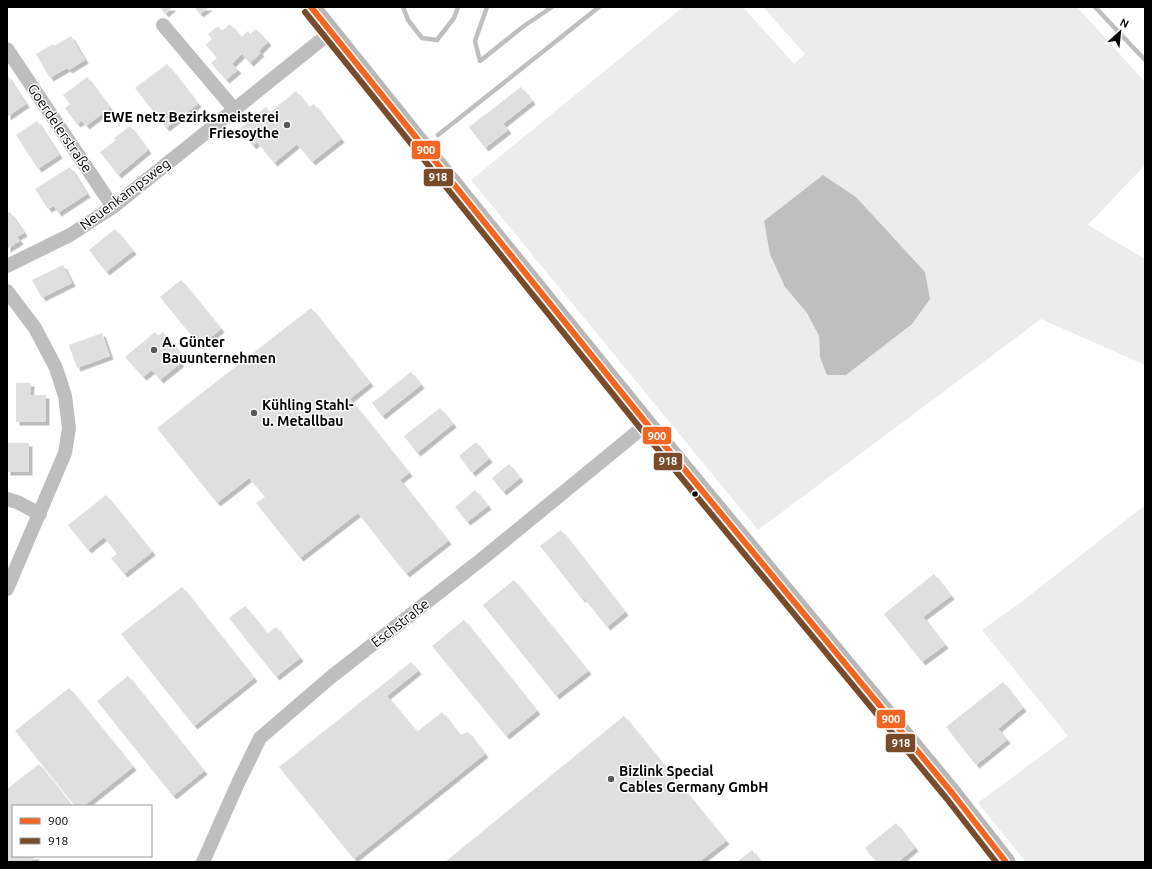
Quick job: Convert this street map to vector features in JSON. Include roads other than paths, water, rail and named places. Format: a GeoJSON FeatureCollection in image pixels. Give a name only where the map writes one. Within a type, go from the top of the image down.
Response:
{"type":"FeatureCollection","features":[{"type":"Feature","properties":{"kind":"main road"},"geometry":{"type":"LineString","coordinates":[[311,7],[647,424],[953,794],[1006,862]]}},
{"type":"Feature","properties":{"kind":"street"},"geometry":{"type":"LineString","coordinates":[[163,25],[234,109]]}},
{"type":"Feature","properties":{"kind":"street","name":"Neuenkampsweg"},"geometry":{"type":"LineString","coordinates":[[7,266],[70,236],[112,207],[331,32]]}},
{"type":"Feature","properties":{"kind":"street","name":"Goerdelerstraße"},"geometry":{"type":"LineString","coordinates":[[7,50],[112,207]]}},
{"type":"Feature","properties":{"kind":"street"},"geometry":{"type":"LineString","coordinates":[[7,291],[35,328],[56,368],[65,396],[69,428],[65,453],[7,588]]}},
{"type":"Feature","properties":{"kind":"street","name":"Eschstraße"},"geometry":{"type":"LineString","coordinates":[[203,862],[260,738],[331,677],[494,549],[647,424]]}},
{"type":"Feature","properties":{"kind":"street"},"geometry":{"type":"LineString","coordinates":[[7,499],[17,502],[40,514]]}},
{"type":"Feature","properties":{"kind":"waterway"},"geometry":{"type":"LineString","coordinates":[[403,7],[408,20],[422,38],[437,40],[454,18],[458,7]]}},
{"type":"Feature","properties":{"kind":"waterway"},"geometry":{"type":"LineString","coordinates":[[487,7],[475,41],[480,61],[524,26],[552,7]]}},
{"type":"Feature","properties":{"kind":"waterway"},"geometry":{"type":"LineString","coordinates":[[438,135],[599,7]]}},
{"type":"Feature","properties":{"kind":"waterway"},"geometry":{"type":"LineString","coordinates":[[1095,7],[1145,60]]}},
{"type":"Feature","properties":{"kind":"place","name":"EWE netz Bezirksmeisterei Friesoythe"},"geometry":{"type":"Point","coordinates":[287,125]}},
{"type":"Feature","properties":{"kind":"place","name":"A. Günter Bauunternehmen"},"geometry":{"type":"Point","coordinates":[154,350]}},
{"type":"Feature","properties":{"kind":"place","name":"Kühling Stahl- u. Metallbau"},"geometry":{"type":"Point","coordinates":[254,413]}},
{"type":"Feature","properties":{"kind":"place","name":"Bizlink Special Cables Germany GmbH"},"geometry":{"type":"Point","coordinates":[611,779]}}]}
